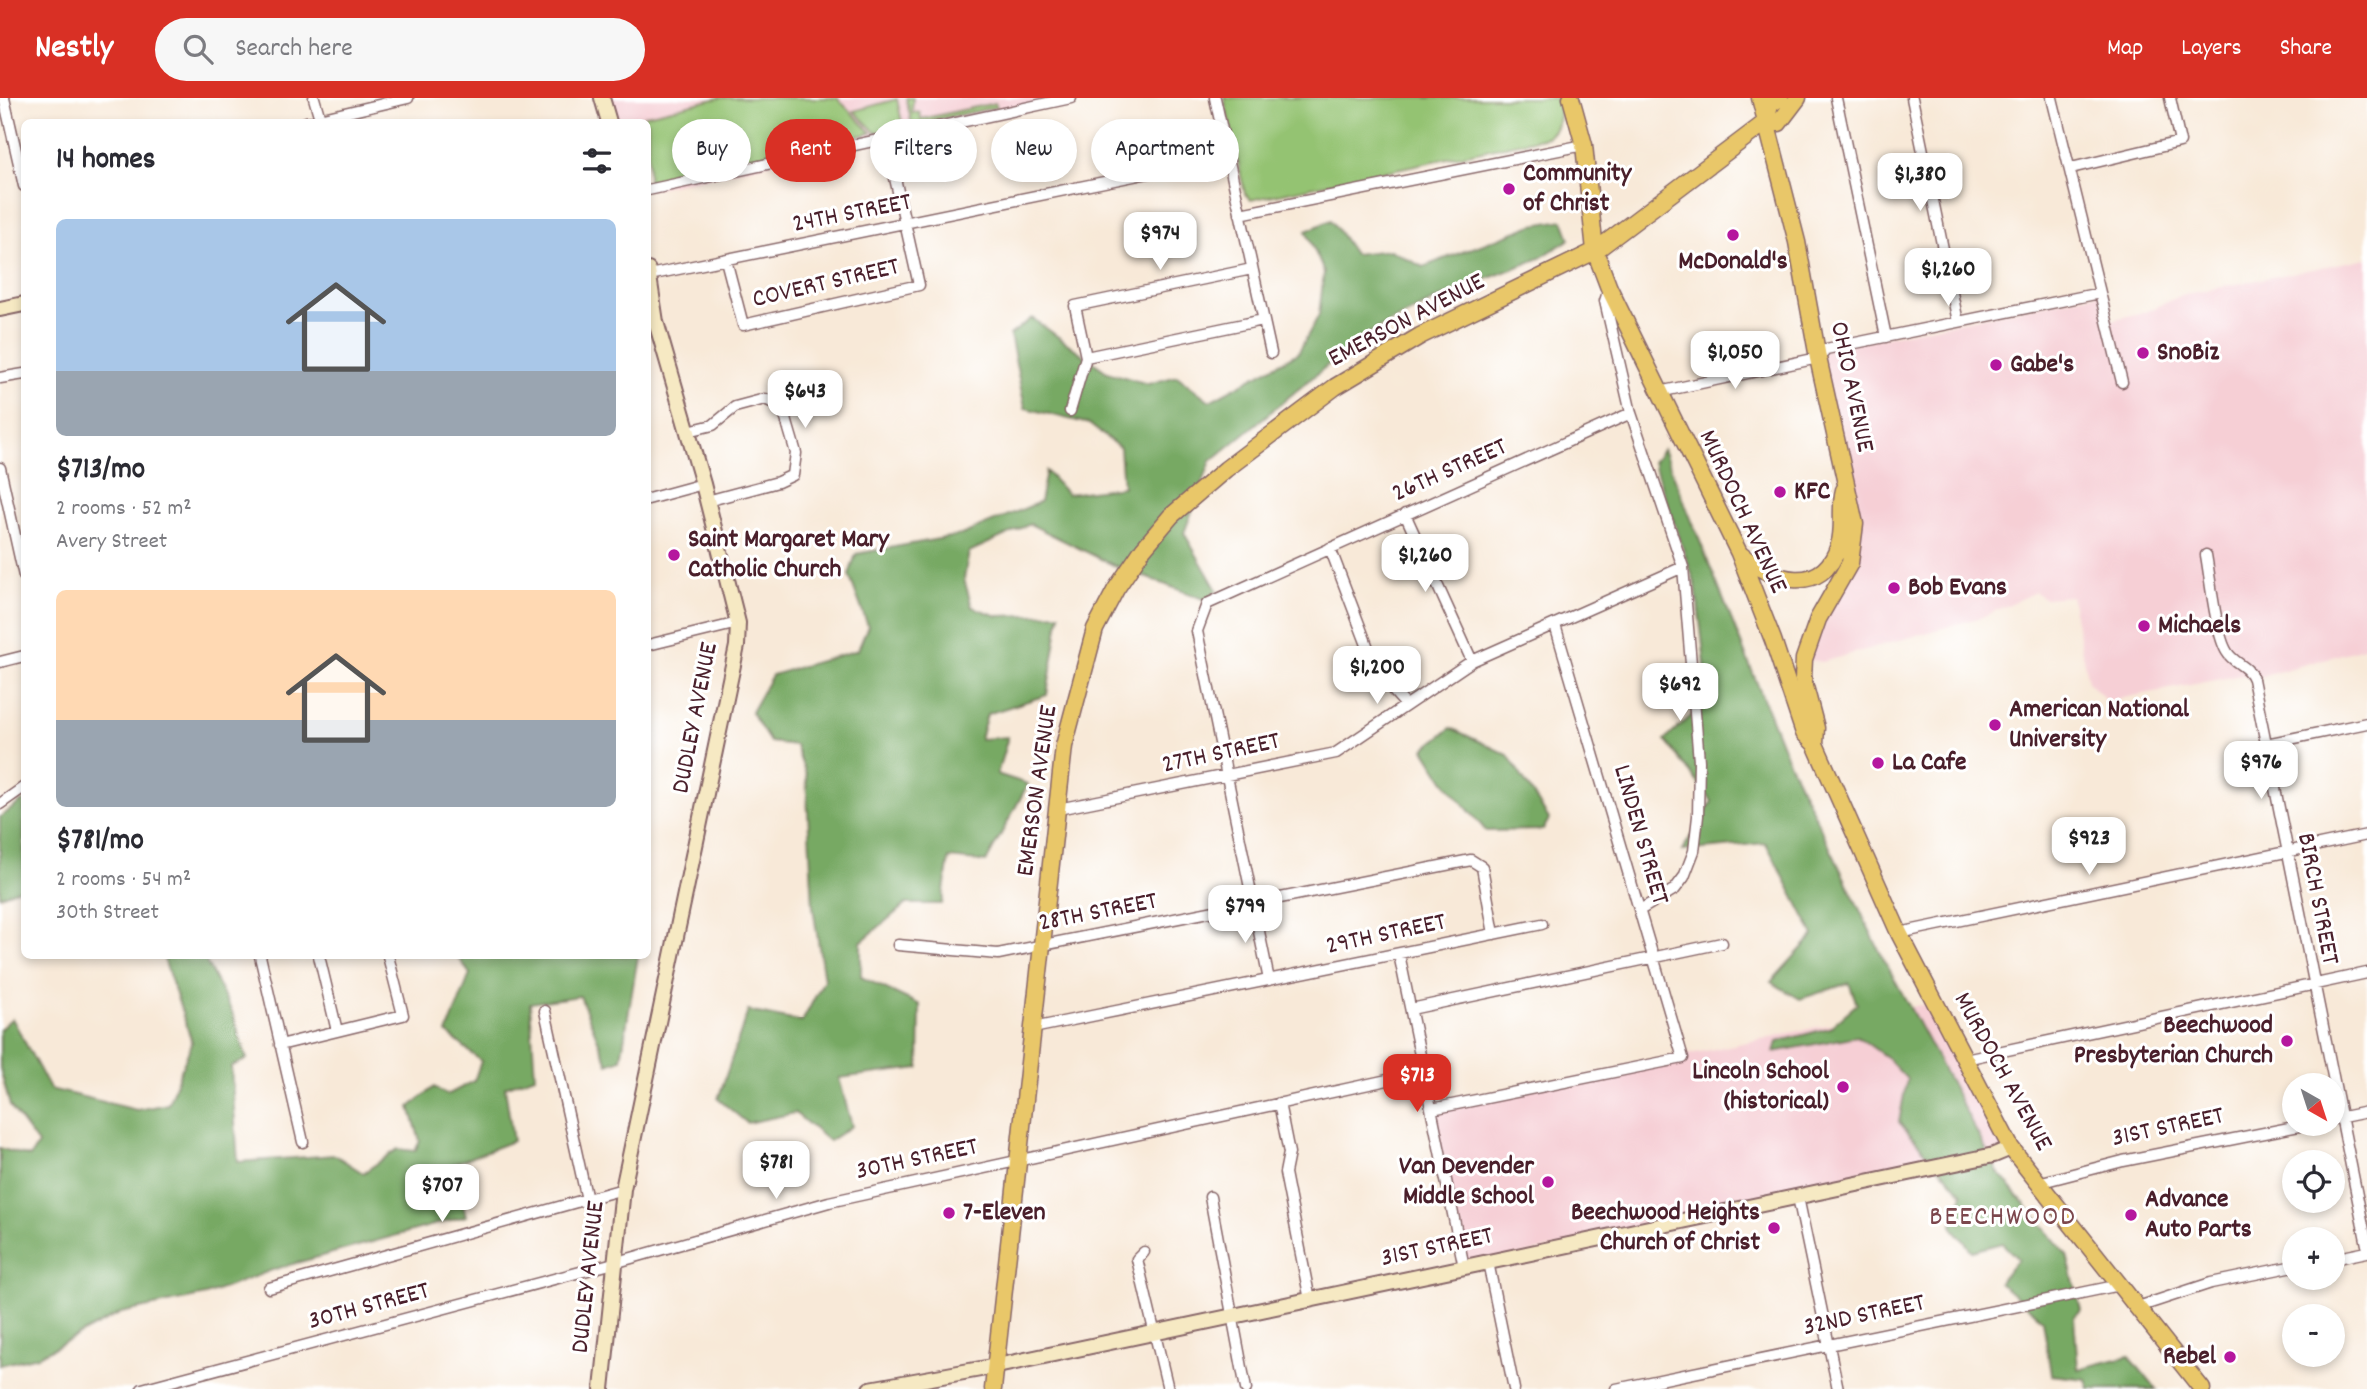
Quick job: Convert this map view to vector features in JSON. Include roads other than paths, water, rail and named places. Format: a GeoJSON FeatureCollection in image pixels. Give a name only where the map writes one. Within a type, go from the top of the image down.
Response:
{"type":"FeatureCollection","features":[{"type":"Feature","properties":{"kind":"main road","name":"MURDOCH AVENUE"},"geometry":{"type":"LineString","coordinates":[[1571,98],[1584,145],[1595,251],[1609,288],[1739,554],[1773,640],[1804,733],[1815,744],[1899,933],[2011,1148],[2202,1389]]}},
{"type":"Feature","properties":{"kind":"main road","name":"OHIO AVENUE"},"geometry":{"type":"LineString","coordinates":[[1760,98],[1797,243],[1812,359],[1846,481],[1855,524],[1855,545],[1841,584],[1811,634],[1804,659],[1803,679]]}},
{"type":"Feature","properties":{"kind":"main road"},"geometry":{"type":"LineString","coordinates":[[1766,122],[1770,106],[1780,98]]}},
{"type":"Feature","properties":{"kind":"main road","name":"EMERSON AVENUE"},"geometry":{"type":"LineString","coordinates":[[993,1389],[1069,719],[1095,629],[1143,549],[1171,516],[1283,425],[1381,357],[1595,251],[1766,122],[1779,123],[1798,98]]}},
{"type":"Feature","properties":{"kind":"main road"},"geometry":{"type":"LineString","coordinates":[[1739,554],[1759,570],[1785,580],[1796,580],[1818,572],[1828,565],[1840,543],[1841,501],[1846,481]]}},
{"type":"Feature","properties":{"kind":"main road"},"geometry":{"type":"LineString","coordinates":[[1773,640],[1786,652],[1804,659]]}},
{"type":"Feature","properties":{"kind":"main road","name":"MURDOCH AVENUE"},"geometry":{"type":"LineString","coordinates":[[1803,679],[1816,727],[1815,744]]}},
{"type":"Feature","properties":{"kind":"street"},"geometry":{"type":"LineString","coordinates":[[4,98],[21,173]]}},
{"type":"Feature","properties":{"kind":"street"},"geometry":{"type":"LineString","coordinates":[[314,98],[320,119]]}},
{"type":"Feature","properties":{"kind":"street"},"geometry":{"type":"LineString","coordinates":[[329,119],[408,98]]}},
{"type":"Feature","properties":{"kind":"street"},"geometry":{"type":"LineString","coordinates":[[602,98],[608,119]]}},
{"type":"Feature","properties":{"kind":"street"},"geometry":{"type":"LineString","coordinates":[[974,119],[1071,98]]}},
{"type":"Feature","properties":{"kind":"street"},"geometry":{"type":"LineString","coordinates":[[1215,98],[1219,119]]}},
{"type":"Feature","properties":{"kind":"street"},"geometry":{"type":"LineString","coordinates":[[1836,98],[1885,337]]}},
{"type":"Feature","properties":{"kind":"street"},"geometry":{"type":"LineString","coordinates":[[1912,98],[1958,322]]}},
{"type":"Feature","properties":{"kind":"street"},"geometry":{"type":"LineString","coordinates":[[2052,98],[2122,382]]}},
{"type":"Feature","properties":{"kind":"street"},"geometry":{"type":"LineString","coordinates":[[2071,168],[2180,142],[2170,98]]}},
{"type":"Feature","properties":{"kind":"street"},"geometry":{"type":"LineString","coordinates":[[651,189],[870,141]]}},
{"type":"Feature","properties":{"kind":"street"},"geometry":{"type":"LineString","coordinates":[[1240,214],[1584,145]]}},
{"type":"Feature","properties":{"kind":"street","name":"COVERT STREET"},"geometry":{"type":"LineString","coordinates":[[726,260],[743,325],[919,285],[896,182]]}},
{"type":"Feature","properties":{"kind":"street","name":"24TH STREET"},"geometry":{"type":"LineString","coordinates":[[651,272],[905,225],[1109,182]]}},
{"type":"Feature","properties":{"kind":"street"},"geometry":{"type":"LineString","coordinates":[[1233,182],[1271,353]]}},
{"type":"Feature","properties":{"kind":"street"},"geometry":{"type":"LineString","coordinates":[[1070,411],[1086,357],[1075,306],[1252,269]]}},
{"type":"Feature","properties":{"kind":"street"},"geometry":{"type":"LineString","coordinates":[[1609,288],[1605,302],[1631,413],[1683,567],[1699,761],[1694,851],[1684,877],[1675,889],[1640,910]]}},
{"type":"Feature","properties":{"kind":"street"},"geometry":{"type":"LineString","coordinates":[[1659,392],[1812,359],[1826,349],[2100,293]]}},
{"type":"Feature","properties":{"kind":"street"},"geometry":{"type":"LineString","coordinates":[[0,309],[21,305]]}},
{"type":"Feature","properties":{"kind":"street"},"geometry":{"type":"LineString","coordinates":[[1086,357],[1263,320]]}},
{"type":"Feature","properties":{"kind":"street","name":"DUDLEY AVENUE"},"geometry":{"type":"LineString","coordinates":[[602,1389],[623,1189],[737,646],[738,623],[703,484],[652,323]]}},
{"type":"Feature","properties":{"kind":"street"},"geometry":{"type":"LineString","coordinates":[[0,378],[21,374]]}},
{"type":"Feature","properties":{"kind":"street"},"geometry":{"type":"LineString","coordinates":[[688,431],[713,425],[735,407],[765,399],[778,405],[784,412],[796,453],[793,475],[778,482],[707,501]]}},
{"type":"Feature","properties":{"kind":"street","name":"26TH STREET"},"geometry":{"type":"LineString","coordinates":[[1226,775],[1199,640],[1199,618],[1213,600],[1631,413]]}},
{"type":"Feature","properties":{"kind":"street"},"geometry":{"type":"LineString","coordinates":[[0,468],[21,562]]}},
{"type":"Feature","properties":{"kind":"street"},"geometry":{"type":"LineString","coordinates":[[651,498],[703,484]]}},
{"type":"Feature","properties":{"kind":"street"},"geometry":{"type":"LineString","coordinates":[[1405,514],[1472,662]]}},
{"type":"Feature","properties":{"kind":"street"},"geometry":{"type":"LineString","coordinates":[[1330,548],[1378,674],[1406,705]]}},
{"type":"Feature","properties":{"kind":"street","name":"BIRCH STREET"},"geometry":{"type":"LineString","coordinates":[[2206,555],[2223,644],[2233,659],[2250,671],[2329,1073]]}},
{"type":"Feature","properties":{"kind":"street","name":"27TH STREET"},"geometry":{"type":"LineString","coordinates":[[1058,809],[1336,753],[1472,662],[1683,567]]}},
{"type":"Feature","properties":{"kind":"street"},"geometry":{"type":"LineString","coordinates":[[651,644],[738,623]]}},
{"type":"Feature","properties":{"kind":"street","name":"LINDEN STREET"},"geometry":{"type":"LineString","coordinates":[[1432,1109],[1684,1058],[1555,625]]}},
{"type":"Feature","properties":{"kind":"street"},"geometry":{"type":"LineString","coordinates":[[0,662],[21,657]]}},
{"type":"Feature","properties":{"kind":"street"},"geometry":{"type":"LineString","coordinates":[[2266,744],[2367,723]]}},
{"type":"Feature","properties":{"kind":"street"},"geometry":{"type":"LineString","coordinates":[[1226,775],[1269,980]]}},
{"type":"Feature","properties":{"kind":"street"},"geometry":{"type":"LineString","coordinates":[[0,804],[21,789]]}},
{"type":"Feature","properties":{"kind":"street"},"geometry":{"type":"LineString","coordinates":[[1899,933],[2367,835]]}},
{"type":"Feature","properties":{"kind":"street","name":"28TH STREET"},"geometry":{"type":"LineString","coordinates":[[898,945],[998,954],[1471,859],[1482,867],[1494,934]]}},
{"type":"Feature","properties":{"kind":"street","name":"29TH STREET"},"geometry":{"type":"LineString","coordinates":[[1033,1028],[1542,924]]}},
{"type":"Feature","properties":{"kind":"street"},"geometry":{"type":"LineString","coordinates":[[1411,1009],[1722,943]]}},
{"type":"Feature","properties":{"kind":"street"},"geometry":{"type":"LineString","coordinates":[[1399,954],[1464,1267]]}},
{"type":"Feature","properties":{"kind":"street"},"geometry":{"type":"LineString","coordinates":[[261,959],[303,1142]]}},
{"type":"Feature","properties":{"kind":"street"},"geometry":{"type":"LineString","coordinates":[[320,959],[337,1031]]}},
{"type":"Feature","properties":{"kind":"street"},"geometry":{"type":"LineString","coordinates":[[280,1045],[403,1015],[389,959]]}},
{"type":"Feature","properties":{"kind":"street"},"geometry":{"type":"LineString","coordinates":[[1965,1059],[2367,973]]}},
{"type":"Feature","properties":{"kind":"street"},"geometry":{"type":"LineString","coordinates":[[545,1011],[587,1200]]}},
{"type":"Feature","properties":{"kind":"street","name":"30TH STREET"},"geometry":{"type":"LineString","coordinates":[[142,1389],[614,1263],[829,1202],[1424,1072]]}},
{"type":"Feature","properties":{"kind":"street"},"geometry":{"type":"LineString","coordinates":[[1279,1103],[1289,1153],[1285,1173],[1310,1300]]}},
{"type":"Feature","properties":{"kind":"street"},"geometry":{"type":"LineString","coordinates":[[2345,1116],[2367,1112]]}},
{"type":"Feature","properties":{"kind":"street","name":"31ST STREET"},"geometry":{"type":"LineString","coordinates":[[2038,1183],[2123,1161],[2282,1129]]}},
{"type":"Feature","properties":{"kind":"street","name":"BIRCH STREET"},"geometry":{"type":"LineString","coordinates":[[2341,1136],[2367,1245]]}},
{"type":"Feature","properties":{"kind":"street","name":"31ST STREET"},"geometry":{"type":"LineString","coordinates":[[870,1389],[997,1366],[1798,1197],[1994,1155],[2011,1148]]}},
{"type":"Feature","properties":{"kind":"street"},"geometry":{"type":"LineString","coordinates":[[269,1288],[623,1189]]}},
{"type":"Feature","properties":{"kind":"street"},"geometry":{"type":"LineString","coordinates":[[1210,1197],[1246,1389]]}},
{"type":"Feature","properties":{"kind":"street"},"geometry":{"type":"LineString","coordinates":[[1798,1197],[1838,1389]]}},
{"type":"Feature","properties":{"kind":"street"},"geometry":{"type":"LineString","coordinates":[[1144,1252],[1137,1259],[1168,1389]]}},
{"type":"Feature","properties":{"kind":"street"},"geometry":{"type":"LineString","coordinates":[[2345,1257],[2367,1252]]}},
{"type":"Feature","properties":{"kind":"street"},"geometry":{"type":"LineString","coordinates":[[1488,1262],[1514,1389]]}},
{"type":"Feature","properties":{"kind":"street"},"geometry":{"type":"LineString","coordinates":[[2138,1307],[2211,1283],[2282,1268]]}},
{"type":"Feature","properties":{"kind":"street","name":"32ND STREET"},"geometry":{"type":"LineString","coordinates":[[1616,1389],[2120,1285]]}},
{"type":"Feature","properties":{"kind":"place","name":"Community of Christ"},"geometry":{"type":"Point","coordinates":[1509,189]}},
{"type":"Feature","properties":{"kind":"place","name":"McDonald's"},"geometry":{"type":"Point","coordinates":[1733,235]}},
{"type":"Feature","properties":{"kind":"place","name":"SnoBiz"},"geometry":{"type":"Point","coordinates":[2143,353]}},
{"type":"Feature","properties":{"kind":"place","name":"Gabe's"},"geometry":{"type":"Point","coordinates":[1996,365]}},
{"type":"Feature","properties":{"kind":"place","name":"KFC"},"geometry":{"type":"Point","coordinates":[1780,492]}},
{"type":"Feature","properties":{"kind":"place","name":"Saint Margaret Mary Catholic Church"},"geometry":{"type":"Point","coordinates":[674,555]}},
{"type":"Feature","properties":{"kind":"place","name":"Bob Evans"},"geometry":{"type":"Point","coordinates":[1894,588]}},
{"type":"Feature","properties":{"kind":"place","name":"Michaels"},"geometry":{"type":"Point","coordinates":[2144,626]}},
{"type":"Feature","properties":{"kind":"place","name":"American National University"},"geometry":{"type":"Point","coordinates":[1995,725]}},
{"type":"Feature","properties":{"kind":"place","name":"La Cafe"},"geometry":{"type":"Point","coordinates":[1878,763]}},
{"type":"Feature","properties":{"kind":"place","name":"Beechwood Presbyterian Church"},"geometry":{"type":"Point","coordinates":[2287,1041]}},
{"type":"Feature","properties":{"kind":"place","name":"Lincoln School (historical)"},"geometry":{"type":"Point","coordinates":[1843,1087]}},
{"type":"Feature","properties":{"kind":"place","name":"Van Devender Middle School"},"geometry":{"type":"Point","coordinates":[1548,1182]}},
{"type":"Feature","properties":{"kind":"place","name":"7-Eleven"},"geometry":{"type":"Point","coordinates":[949,1213]}},
{"type":"Feature","properties":{"kind":"place","name":"Advance Auto Parts"},"geometry":{"type":"Point","coordinates":[2131,1215]}},
{"type":"Feature","properties":{"kind":"place","name":"Beechwood Heights Church of Christ"},"geometry":{"type":"Point","coordinates":[1774,1228]}},
{"type":"Feature","properties":{"kind":"place","name":"Rebel"},"geometry":{"type":"Point","coordinates":[2230,1357]}},
{"type":"Feature","properties":{"kind":"district","name":"BEECHWOOD"},"geometry":{"type":"Point","coordinates":[2003,1219]}}]}
